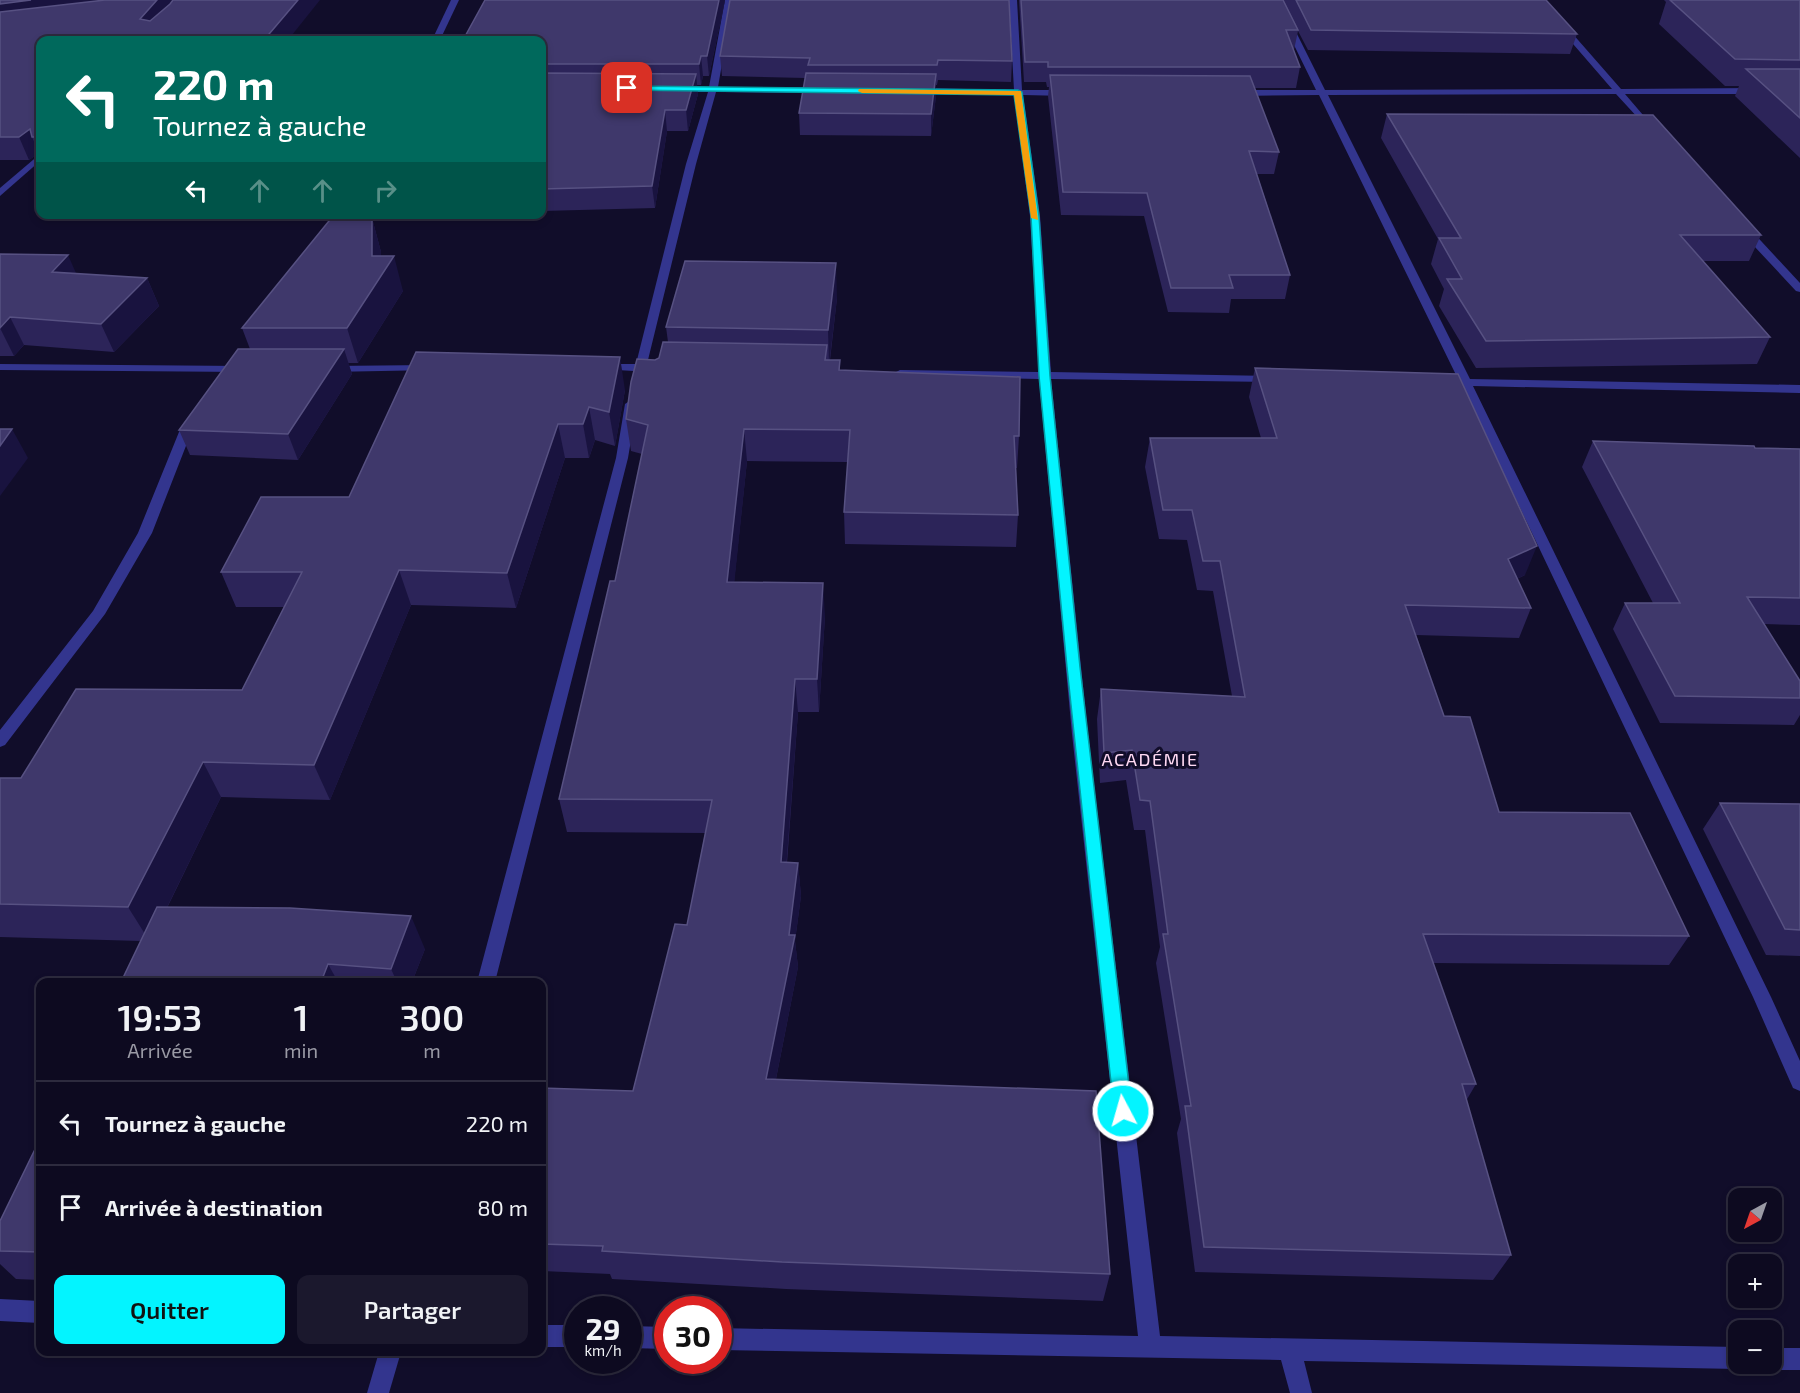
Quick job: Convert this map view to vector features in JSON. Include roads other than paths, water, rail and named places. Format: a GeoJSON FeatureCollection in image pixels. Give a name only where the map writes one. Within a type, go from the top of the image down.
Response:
{"type":"FeatureCollection","features":[{"type":"Feature","properties":{"kind":"street"},"geometry":{"type":"LineString","coordinates":[[438,36],[455,0]]}},
{"type":"Feature","properties":{"kind":"street"},"geometry":{"type":"LineString","coordinates":[[487,978],[622,458],[628,413],[691,164],[713,89],[729,0]]}},
{"type":"Feature","properties":{"kind":"street"},"geometry":{"type":"LineString","coordinates":[[1014,0],[1018,92],[1035,216],[1045,376],[1080,734],[1150,1346]]}},
{"type":"Feature","properties":{"kind":"street"},"geometry":{"type":"LineString","coordinates":[[1276,0],[1466,382],[1757,986],[1800,1082]]}},
{"type":"Feature","properties":{"kind":"street"},"geometry":{"type":"LineString","coordinates":[[1539,0],[1617,93],[1657,136]]}},
{"type":"Feature","properties":{"kind":"street"},"geometry":{"type":"LineString","coordinates":[[667,89],[830,90]]}},
{"type":"Feature","properties":{"kind":"street"},"geometry":{"type":"LineString","coordinates":[[901,91],[1077,93]]}},
{"type":"Feature","properties":{"kind":"street"},"geometry":{"type":"LineString","coordinates":[[1229,93],[1767,91]]}},
{"type":"Feature","properties":{"kind":"street"},"geometry":{"type":"LineString","coordinates":[[0,193],[36,161]]}},
{"type":"Feature","properties":{"kind":"street"},"geometry":{"type":"LineString","coordinates":[[1736,221],[1800,290]]}},
{"type":"Feature","properties":{"kind":"street"},"geometry":{"type":"LineString","coordinates":[[0,367],[257,369]]}},
{"type":"Feature","properties":{"kind":"street"},"geometry":{"type":"LineString","coordinates":[[317,369],[437,368]]}},
{"type":"Feature","properties":{"kind":"street"},"geometry":{"type":"LineString","coordinates":[[593,368],[665,368]]}},
{"type":"Feature","properties":{"kind":"street"},"geometry":{"type":"LineString","coordinates":[[890,372],[1279,380]]}},
{"type":"Feature","properties":{"kind":"street"},"geometry":{"type":"LineString","coordinates":[[1431,382],[1800,389]]}},
{"type":"Feature","properties":{"kind":"street"},"geometry":{"type":"LineString","coordinates":[[0,741],[98,614],[145,533],[185,432],[199,414]]}},
{"type":"Feature","properties":{"kind":"street"},"geometry":{"type":"LineString","coordinates":[[0,1310],[36,1312]]}},
{"type":"Feature","properties":{"kind":"street"},"geometry":{"type":"LineString","coordinates":[[546,1336],[564,1336]]}},
{"type":"Feature","properties":{"kind":"street"},"geometry":{"type":"LineString","coordinates":[[732,1339],[1728,1358]]}},
{"type":"Feature","properties":{"kind":"street"},"geometry":{"type":"LineString","coordinates":[[1290,1351],[1301,1393]]}},
{"type":"Feature","properties":{"kind":"street"},"geometry":{"type":"LineString","coordinates":[[378,1393],[389,1356]]}},
{"type":"Feature","properties":{"kind":"street"},"geometry":{"type":"LineString","coordinates":[[1782,1359],[1800,1359]]}},
{"type":"Feature","properties":{"kind":"district","name":"ACADÉMIE"},"geometry":{"type":"Point","coordinates":[1150,760]}}]}
